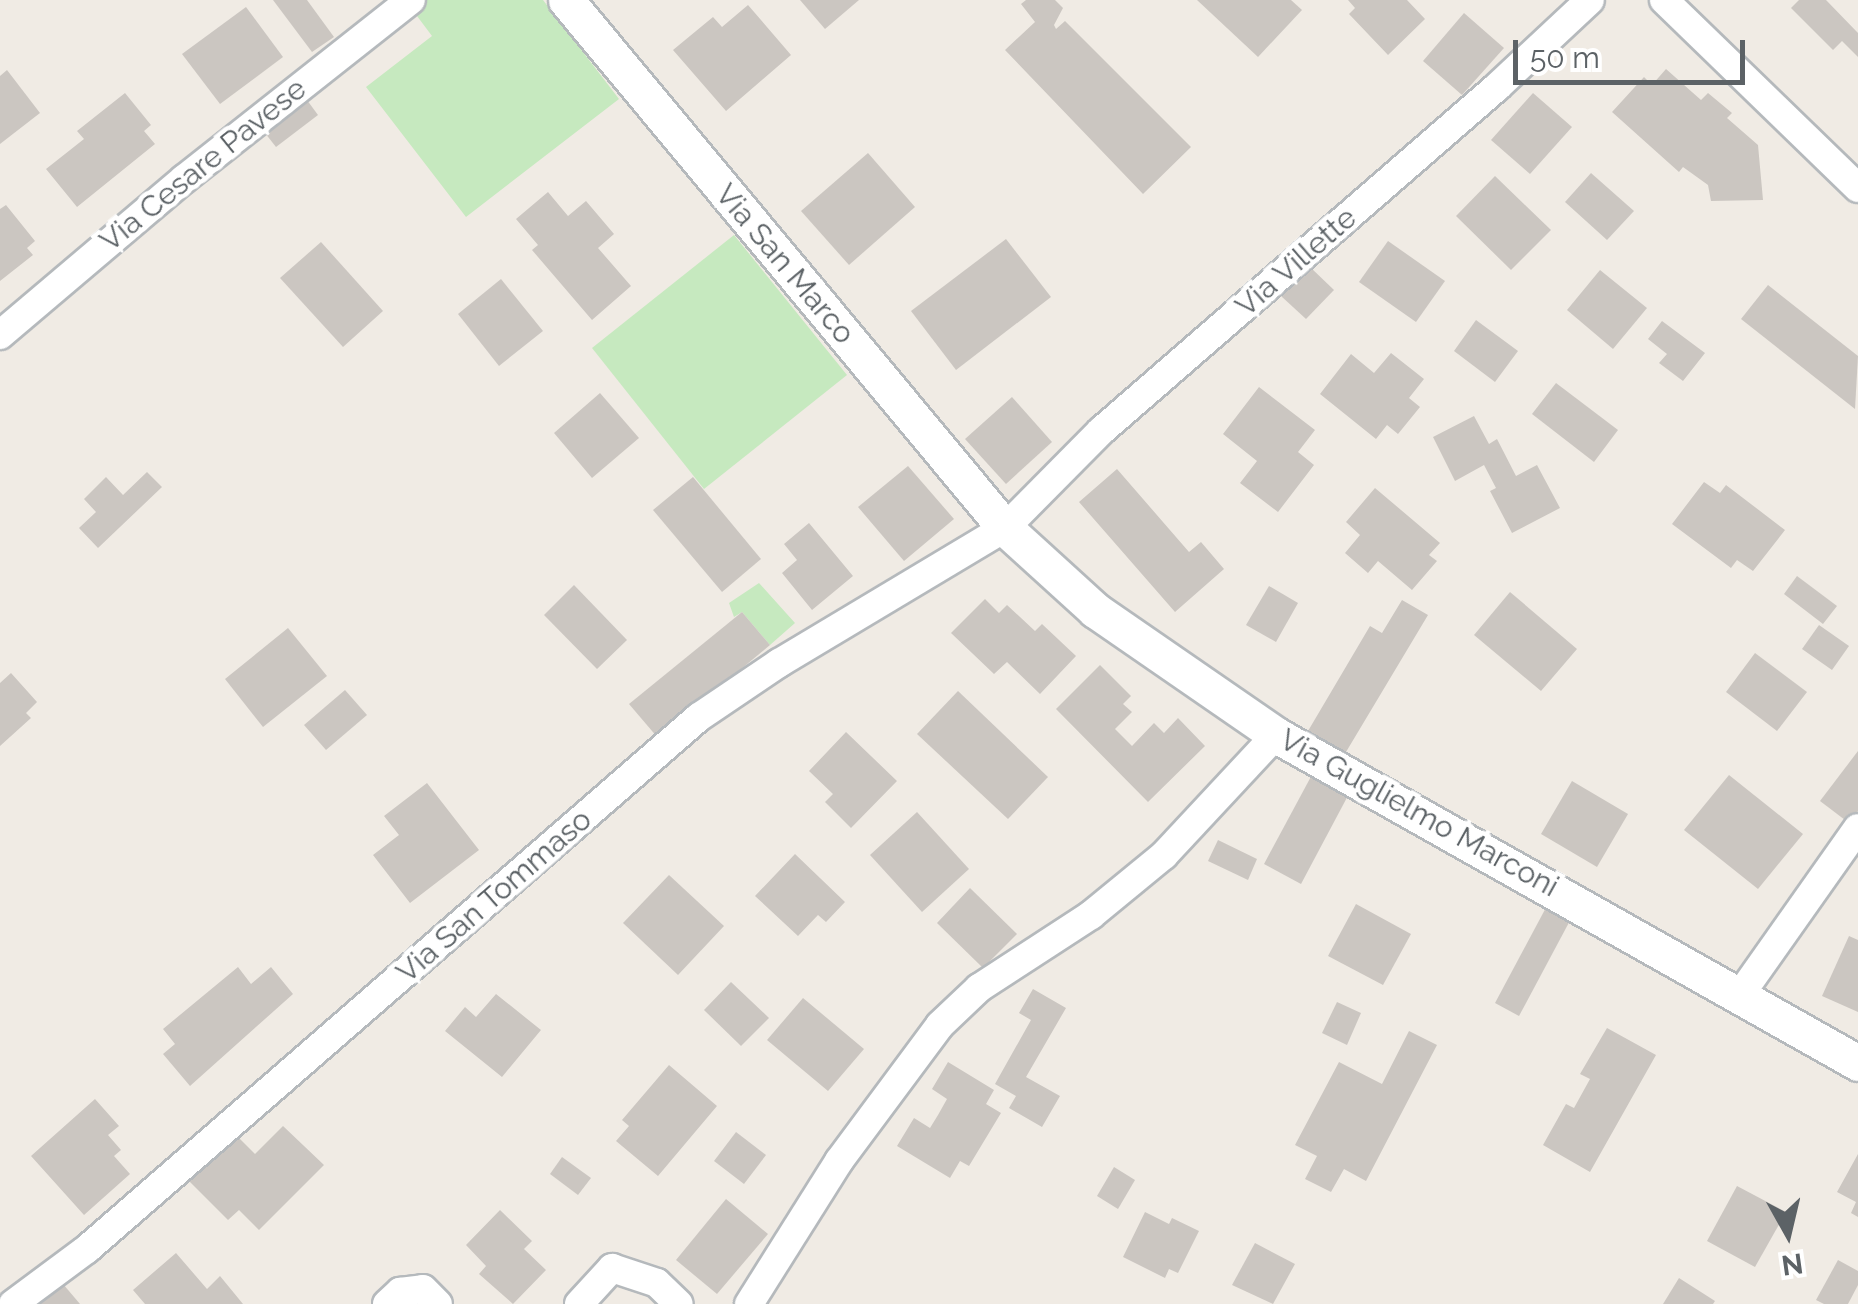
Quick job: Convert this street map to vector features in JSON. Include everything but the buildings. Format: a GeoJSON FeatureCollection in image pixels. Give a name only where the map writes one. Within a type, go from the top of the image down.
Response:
{"type":"FeatureCollection","features":[{"type":"Feature","properties":{"kind":"street","name":"Via Cesare Pavese"},"geometry":{"type":"LineString","coordinates":[[0,335],[184,179],[411,0]]}},
{"type":"Feature","properties":{"kind":"street","name":"Via San Marco"},"geometry":{"type":"LineString","coordinates":[[566,0],[1005,528]]}},
{"type":"Feature","properties":{"kind":"street","name":"Via Villette"},"geometry":{"type":"LineString","coordinates":[[1005,528],[1101,431],[1497,88],[1590,0]]}},
{"type":"Feature","properties":{"kind":"street"},"geometry":{"type":"LineString","coordinates":[[1664,0],[1858,188]]}},
{"type":"Feature","properties":{"kind":"street","name":"Via Guglielmo Marconi"},"geometry":{"type":"LineString","coordinates":[[1005,528],[1095,610],[1276,735],[1858,1062]]}},
{"type":"Feature","properties":{"kind":"street","name":"Via San Tommaso"},"geometry":{"type":"LineString","coordinates":[[13,1304],[88,1249],[699,717],[779,662],[1005,528]]}},
{"type":"Feature","properties":{"kind":"street"},"geometry":{"type":"LineString","coordinates":[[749,1304],[839,1161],[940,1025],[979,988],[1091,914],[1164,856],[1276,735]]}},
{"type":"Feature","properties":{"kind":"street"},"geometry":{"type":"LineString","coordinates":[[1740,995],[1858,828]]}},
{"type":"Feature","properties":{"kind":"street"},"geometry":{"type":"LineString","coordinates":[[579,1304],[612,1268],[657,1283],[679,1304]]}},
{"type":"Feature","properties":{"kind":"street"},"geometry":{"type":"LineString","coordinates":[[387,1304],[400,1292],[422,1289],[438,1304]]}},
{"type":"Feature","properties":{"kind":"green space"},"geometry":{"type":"Polygon","coordinates":[[[422,0],[543,0],[619,99],[466,217],[366,87],[432,36],[411,8],[422,0]]]}},
{"type":"Feature","properties":{"kind":"green space"},"geometry":{"type":"Polygon","coordinates":[[[734,235],[847,375],[704,489],[592,348],[734,235]]]}},
{"type":"Feature","properties":{"kind":"green space"},"geometry":{"type":"Polygon","coordinates":[[[759,583],[795,623],[770,645],[742,612],[734,617],[729,603],[759,583]]]}}]}
